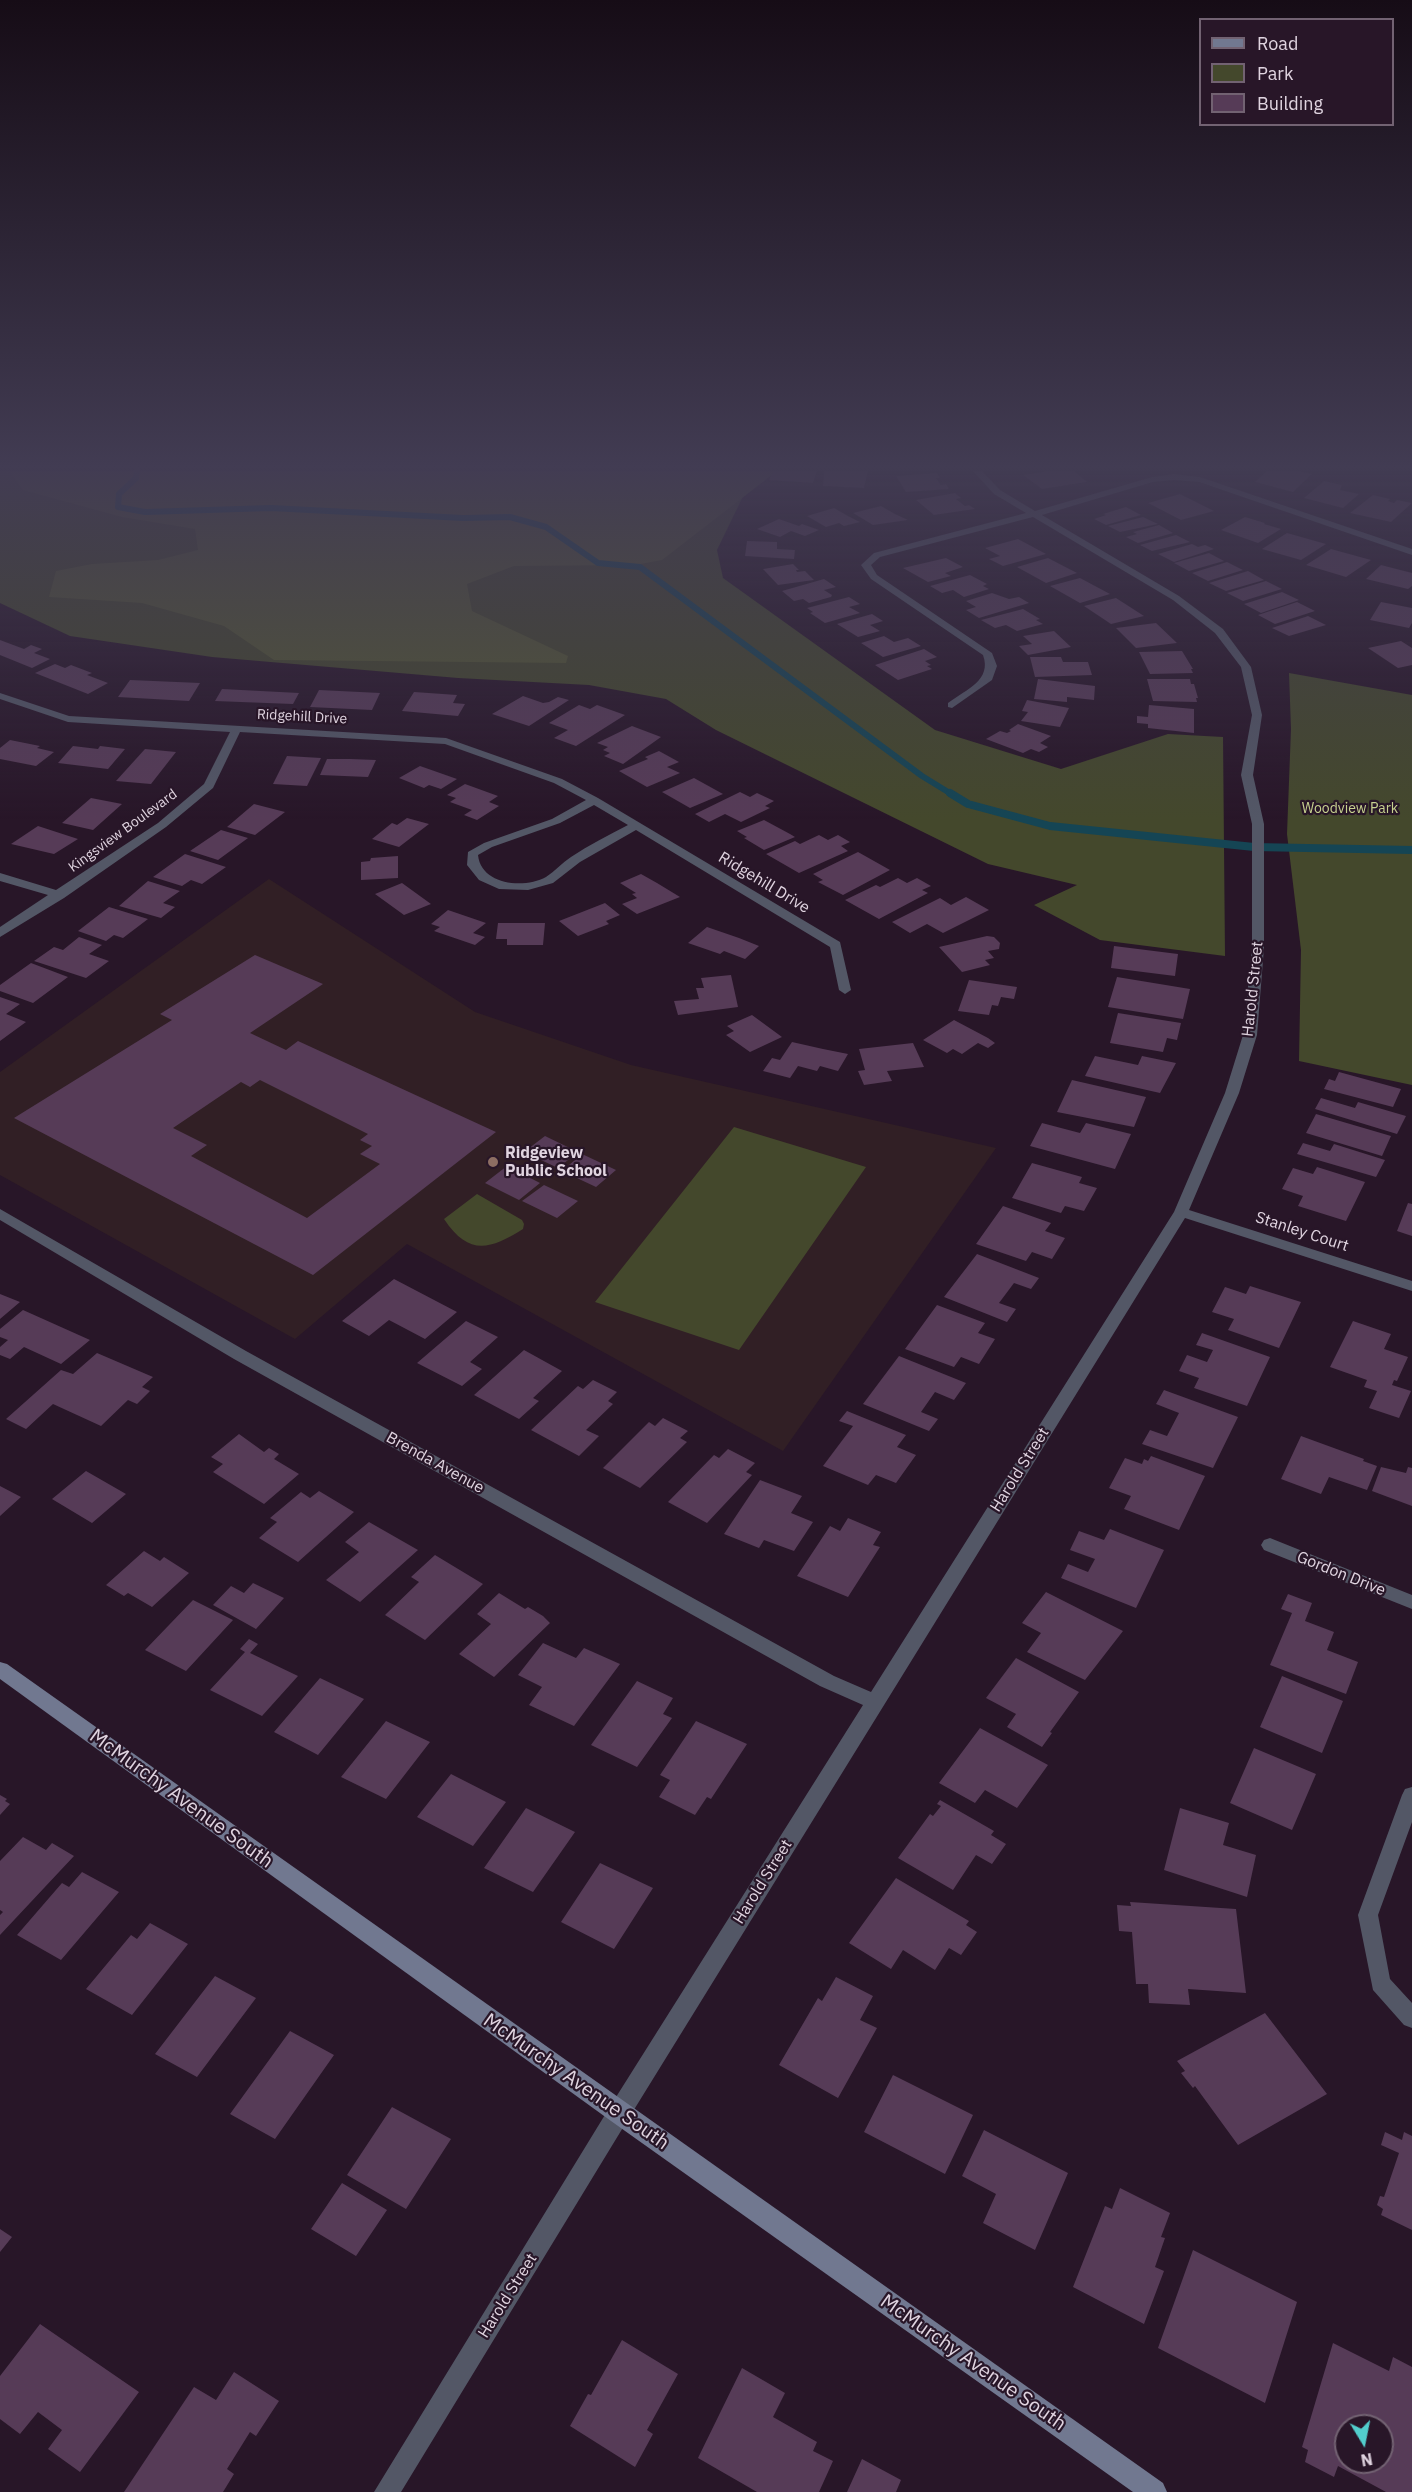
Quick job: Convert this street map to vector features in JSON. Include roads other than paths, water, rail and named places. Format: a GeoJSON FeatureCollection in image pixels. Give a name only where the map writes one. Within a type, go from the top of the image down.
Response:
{"type":"FeatureCollection","features":[{"type":"Feature","properties":{"kind":"street"},"geometry":{"type":"LineString","coordinates":[[889,587],[987,653],[992,666],[988,678],[952,705]]}},
{"type":"Feature","properties":{"kind":"street","name":"Harold Street"},"geometry":{"type":"LineString","coordinates":[[387,2492],[619,2113],[1181,1212],[1232,1093],[1250,1035],[1258,948],[1258,824],[1247,775],[1257,715],[1246,667],[1235,650],[1219,631],[1158,587]]}},
{"type":"Feature","properties":{"kind":"street","name":"Ridgehill Drive"},"geometry":{"type":"LineString","coordinates":[[0,696],[68,719],[446,741],[558,781],[594,800],[836,945],[845,990]]}},
{"type":"Feature","properties":{"kind":"street","name":"Kingsview Boulevard"},"geometry":{"type":"LineString","coordinates":[[0,933],[162,825],[208,786],[237,728]]}},
{"type":"Feature","properties":{"kind":"street"},"geometry":{"type":"LineString","coordinates":[[594,800],[555,820],[488,844],[472,854],[473,865],[483,876],[503,886],[528,886],[549,880],[576,859],[636,825]]}},
{"type":"Feature","properties":{"kind":"street"},"geometry":{"type":"LineString","coordinates":[[0,877],[60,895]]}},
{"type":"Feature","properties":{"kind":"street","name":"Stanley Court"},"geometry":{"type":"LineString","coordinates":[[1181,1212],[1412,1286]]}},
{"type":"Feature","properties":{"kind":"street","name":"Brenda Avenue"},"geometry":{"type":"LineString","coordinates":[[0,1214],[250,1360],[827,1681],[875,1702]]}},
{"type":"Feature","properties":{"kind":"street","name":"Gordon Drive"},"geometry":{"type":"LineString","coordinates":[[1270,1545],[1412,1602]]}},
{"type":"Feature","properties":{"kind":"street","name":"McMurchy Avenue South"},"geometry":{"type":"LineString","coordinates":[[0,1669],[619,2113],[1154,2492]]}},
{"type":"Feature","properties":{"kind":"street"},"geometry":{"type":"LineString","coordinates":[[1412,1795],[1368,1915],[1380,1983],[1412,2018]]}},
{"type":"Feature","properties":{"kind":"waterway"},"geometry":{"type":"LineString","coordinates":[[667,587],[922,776],[953,795]]}},
{"type":"Feature","properties":{"kind":"waterway"},"geometry":{"type":"LineString","coordinates":[[950,793],[968,804],[1050,826],[1254,847],[1412,850]]}},
{"type":"Feature","properties":{"kind":"place","name":"Ridgeview Public School"},"geometry":{"type":"Point","coordinates":[493,1162]}},
{"type":"Feature","properties":{"kind":"park label","name":"Woodview Park"},"geometry":{"type":"Point","coordinates":[1350,809]}}]}
